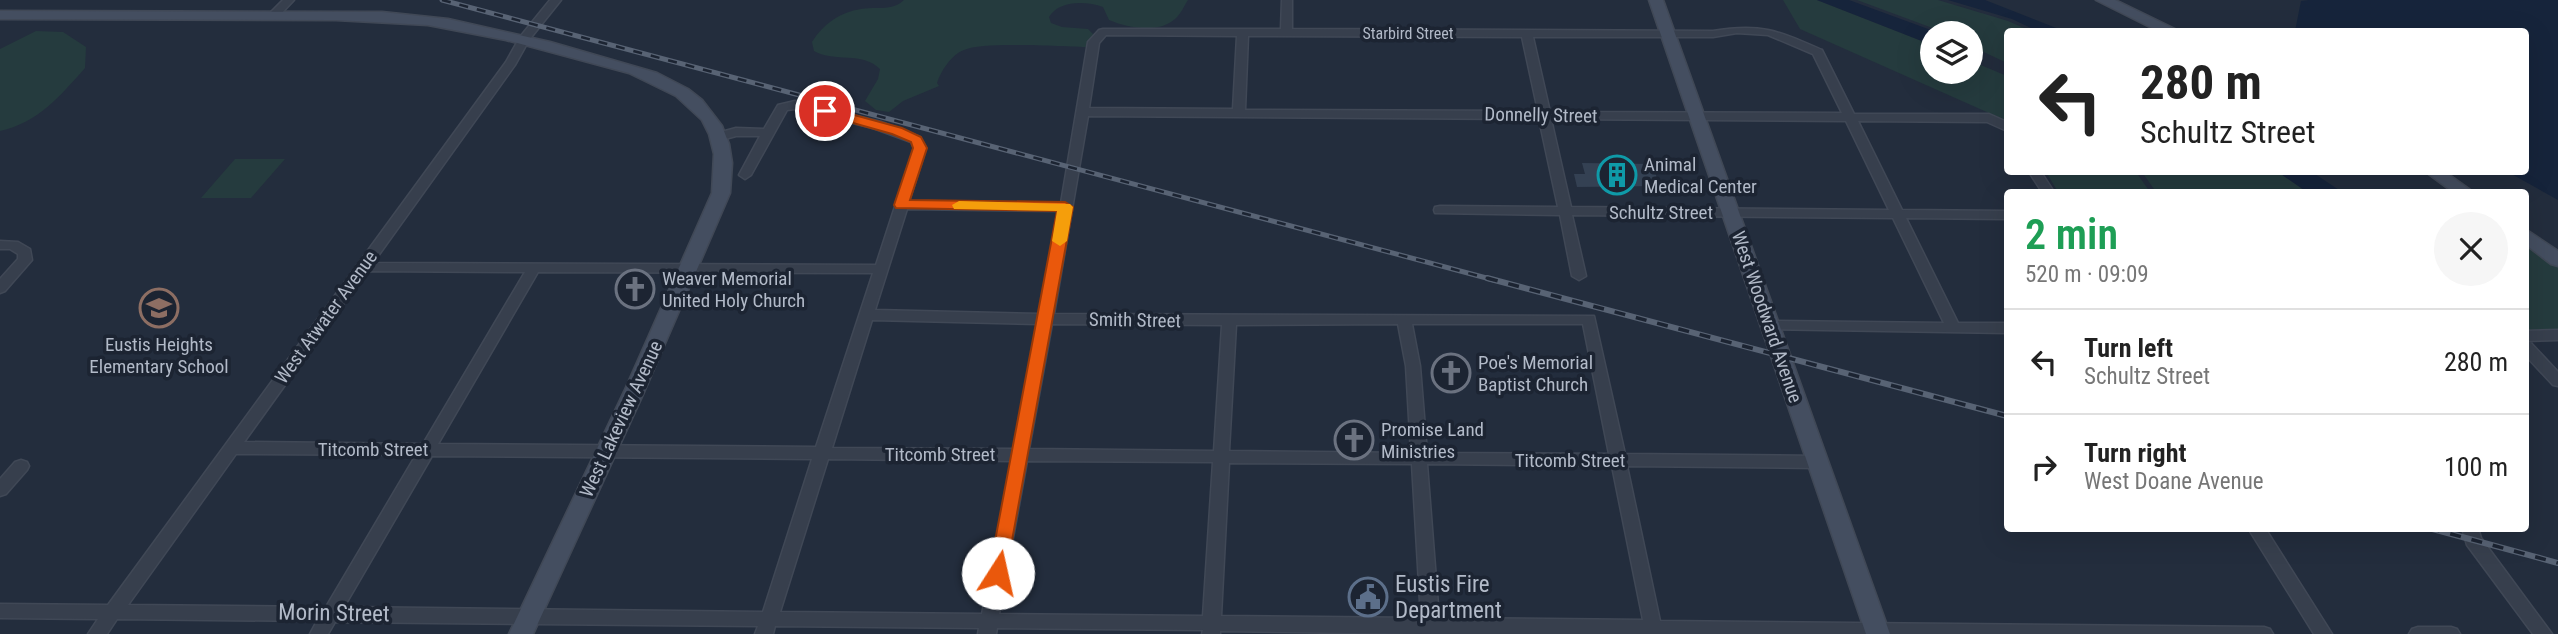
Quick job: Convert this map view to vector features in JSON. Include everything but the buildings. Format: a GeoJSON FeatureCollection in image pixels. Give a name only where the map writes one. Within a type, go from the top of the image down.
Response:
{"type":"FeatureCollection","features":[{"type":"Feature","properties":{"kind":"street"},"geometry":{"type":"LineString","coordinates":[[0,8],[10,0]]}},
{"type":"Feature","properties":{"kind":"street"},"geometry":{"type":"LineString","coordinates":[[272,16],[289,0]]}},
{"type":"Feature","properties":{"kind":"street","name":"West Atwater Avenue"},"geometry":{"type":"LineString","coordinates":[[97,634],[511,63],[524,40],[556,0]]}},
{"type":"Feature","properties":{"kind":"street"},"geometry":{"type":"LineString","coordinates":[[1286,32],[1287,0]]}},
{"type":"Feature","properties":{"kind":"street","name":"West Woodward Avenue"},"geometry":{"type":"LineString","coordinates":[[1656,0],[1877,632]]}},
{"type":"Feature","properties":{"kind":"street"},"geometry":{"type":"LineString","coordinates":[[2103,0],[2165,28]]}},
{"type":"Feature","properties":{"kind":"street","name":"West Lakeview Avenue"},"geometry":{"type":"LineString","coordinates":[[0,15],[272,16],[425,20],[524,40],[617,64],[659,79],[689,98],[709,118],[718,136],[725,168],[721,193],[689,270],[525,625]]}},
{"type":"Feature","properties":{"kind":"street","name":"Starbird Street"},"geometry":{"type":"LineString","coordinates":[[1083,112],[1094,42],[1101,33],[1126,30],[1668,34],[1737,30],[1770,32],[1818,52],[1850,117]]}},
{"type":"Feature","properties":{"kind":"street"},"geometry":{"type":"LineString","coordinates":[[1239,113],[1242,32]]}},
{"type":"Feature","properties":{"kind":"street"},"geometry":{"type":"LineString","coordinates":[[1527,33],[1579,276]]}},
{"type":"Feature","properties":{"kind":"street"},"geometry":{"type":"LineString","coordinates":[[745,175],[782,108],[795,105],[877,125],[916,140],[920,148],[766,626]]}},
{"type":"Feature","properties":{"kind":"street"},"geometry":{"type":"LineString","coordinates":[[988,627],[1083,112]]}},
{"type":"Feature","properties":{"kind":"street","name":"Donnelly Street"},"geometry":{"type":"LineString","coordinates":[[1083,112],[1989,118],[2003,124]]}},
{"type":"Feature","properties":{"kind":"street"},"geometry":{"type":"LineString","coordinates":[[1850,117],[1953,327]]}},
{"type":"Feature","properties":{"kind":"street"},"geometry":{"type":"LineString","coordinates":[[718,136],[736,132],[768,133]]}},
{"type":"Feature","properties":{"kind":"street"},"geometry":{"type":"LineString","coordinates":[[2439,175],[2460,189]]}},
{"type":"Feature","properties":{"kind":"street"},"geometry":{"type":"LineString","coordinates":[[902,205],[1065,207]]}},
{"type":"Feature","properties":{"kind":"street","name":"Schultz Street"},"geometry":{"type":"LineString","coordinates":[[1440,210],[2004,215]]}},
{"type":"Feature","properties":{"kind":"street"},"geometry":{"type":"LineString","coordinates":[[2529,238],[2558,260]]}},
{"type":"Feature","properties":{"kind":"street"},"geometry":{"type":"LineString","coordinates":[[0,245],[13,245],[25,252],[25,260],[0,288]]}},
{"type":"Feature","properties":{"kind":"street"},"geometry":{"type":"LineString","coordinates":[[363,267],[881,269]]}},
{"type":"Feature","properties":{"kind":"street"},"geometry":{"type":"LineString","coordinates":[[319,634],[534,268]]}},
{"type":"Feature","properties":{"kind":"street","name":"Smith Street"},"geometry":{"type":"LineString","coordinates":[[866,315],[1405,322],[1500,317],[1589,319],[1618,460]]}},
{"type":"Feature","properties":{"kind":"street"},"geometry":{"type":"LineString","coordinates":[[1211,628],[1229,321]]}},
{"type":"Feature","properties":{"kind":"street"},"geometry":{"type":"LineString","coordinates":[[1405,322],[1413,366],[1431,629]]}},
{"type":"Feature","properties":{"kind":"street"},"geometry":{"type":"LineString","coordinates":[[1770,326],[2004,328]]}},
{"type":"Feature","properties":{"kind":"street"},"geometry":{"type":"LineString","coordinates":[[2529,336],[2558,335]]}},
{"type":"Feature","properties":{"kind":"street"},"geometry":{"type":"LineString","coordinates":[[2529,349],[2550,364],[2558,381]]}},
{"type":"Feature","properties":{"kind":"street","name":"Titcomb Street"},"geometry":{"type":"LineString","coordinates":[[230,448],[1818,463]]}},
{"type":"Feature","properties":{"kind":"street"},"geometry":{"type":"LineString","coordinates":[[1618,460],[1653,631]]}},
{"type":"Feature","properties":{"kind":"street"},"geometry":{"type":"LineString","coordinates":[[0,491],[21,466]]}},
{"type":"Feature","properties":{"kind":"street"},"geometry":{"type":"LineString","coordinates":[[2259,532],[2323,634]]}},
{"type":"Feature","properties":{"kind":"street"},"geometry":{"type":"LineString","coordinates":[[2471,532],[2473,540],[2543,634]]}},
{"type":"Feature","properties":{"kind":"street","name":"Morin Street"},"geometry":{"type":"LineString","coordinates":[[0,611],[331,613],[525,625],[2264,634]]}},
{"type":"Feature","properties":{"kind":"street"},"geometry":{"type":"LineString","coordinates":[[2418,634],[2451,634]]}},
{"type":"Feature","properties":{"kind":"green space"},"geometry":{"type":"Polygon","coordinates":[[[904,0],[1188,0],[1175,19],[1168,24],[1152,28],[1134,27],[1109,20],[1103,7],[1096,5],[1073,3],[1059,7],[1049,17],[1051,23],[1062,27],[1088,29],[1097,38],[1089,47],[974,47],[964,50],[947,64],[937,83],[939,86],[903,101],[889,112],[876,110],[865,101],[878,79],[880,69],[865,60],[814,51],[812,42],[827,24],[839,16],[861,9],[889,7],[904,0]]]}},
{"type":"Feature","properties":{"kind":"green space"},"geometry":{"type":"Polygon","coordinates":[[[1783,0],[1817,0],[1920,40],[1920,82],[1800,29],[1783,0]]]}},
{"type":"Feature","properties":{"kind":"green space"},"geometry":{"type":"Polygon","coordinates":[[[1857,0],[1938,0],[2024,28],[2004,28],[2004,62],[1983,52],[1983,21],[1920,21],[1920,23],[1857,0]]]}},
{"type":"Feature","properties":{"kind":"green space"},"geometry":{"type":"Polygon","coordinates":[[[36,31],[63,32],[86,47],[85,68],[37,115],[0,131],[0,49],[36,31]]]}},
{"type":"Feature","properties":{"kind":"green space"},"geometry":{"type":"Polygon","coordinates":[[[1983,66],[2004,75],[2004,120],[1924,84],[1983,84],[1983,66]]]}},
{"type":"Feature","properties":{"kind":"green space"},"geometry":{"type":"Polygon","coordinates":[[[235,159],[285,159],[251,198],[201,198],[235,159]]]}},
{"type":"Feature","properties":{"kind":"green space"},"geometry":{"type":"Polygon","coordinates":[[[2048,175],[2138,175],[2148,189],[2056,189],[2048,175]]]}},
{"type":"Feature","properties":{"kind":"green space"},"geometry":{"type":"Polygon","coordinates":[[[2144,175],[2282,175],[2303,189],[2154,189],[2144,175]]]}},
{"type":"Feature","properties":{"kind":"green space"},"geometry":{"type":"Polygon","coordinates":[[[2529,243],[2558,265],[2558,341],[2529,341],[2529,243]]]}},
{"type":"Feature","properties":{"kind":"water"},"geometry":{"type":"Polygon","coordinates":[[[1817,0],[1849,0],[1920,26],[1920,40],[1817,0]]]}},
{"type":"Feature","properties":{"kind":"water"},"geometry":{"type":"Polygon","coordinates":[[[1948,0],[1985,0],[2056,28],[2031,28],[2012,19],[1948,0]]]}},
{"type":"Feature","properties":{"kind":"water"},"geometry":{"type":"Polygon","coordinates":[[[2558,0],[2558,200],[2513,175],[2529,175],[2529,28],[2296,28],[2301,1],[2558,0]]]}},
{"type":"Feature","properties":{"kind":"water"},"geometry":{"type":"Polygon","coordinates":[[[2282,175],[2316,175],[2338,189],[2303,189],[2282,175]]]}},
{"type":"Feature","properties":{"kind":"railway"},"geometry":{"type":"LineString","coordinates":[[442,0],[1494,280]]}},
{"type":"Feature","properties":{"kind":"railway"},"geometry":{"type":"LineString","coordinates":[[1487,278],[2004,415]]}},
{"type":"Feature","properties":{"kind":"railway"},"geometry":{"type":"LineString","coordinates":[[2444,532],[2558,563]]}},
{"type":"Feature","properties":{"kind":"slow traffic"},"geometry":{"type":"LineString","coordinates":[[959,205],[1065,207],[1060,241]]}},
{"type":"Feature","properties":{"kind":"place","name":"Animal Medical Center"},"geometry":{"type":"Point","coordinates":[1617,175]}},
{"type":"Feature","properties":{"kind":"place","name":"Weaver Memorial United Holy Church"},"geometry":{"type":"Point","coordinates":[635,289]}},
{"type":"Feature","properties":{"kind":"place","name":"Eustis Heights Elementary School"},"geometry":{"type":"Point","coordinates":[159,308]}},
{"type":"Feature","properties":{"kind":"place","name":"Poe's Memorial Baptist Church"},"geometry":{"type":"Point","coordinates":[1451,373]}},
{"type":"Feature","properties":{"kind":"place","name":"Promise Land Ministries"},"geometry":{"type":"Point","coordinates":[1354,440]}},
{"type":"Feature","properties":{"kind":"place","name":"Eustis Fire Department"},"geometry":{"type":"Point","coordinates":[1368,597]}},
{"type":"Feature","properties":{"kind":"route"},"geometry":{"type":"LineString","coordinates":[[825,111],[897,131],[916,140],[920,148],[902,205],[1065,207],[998,573]]}}]}
